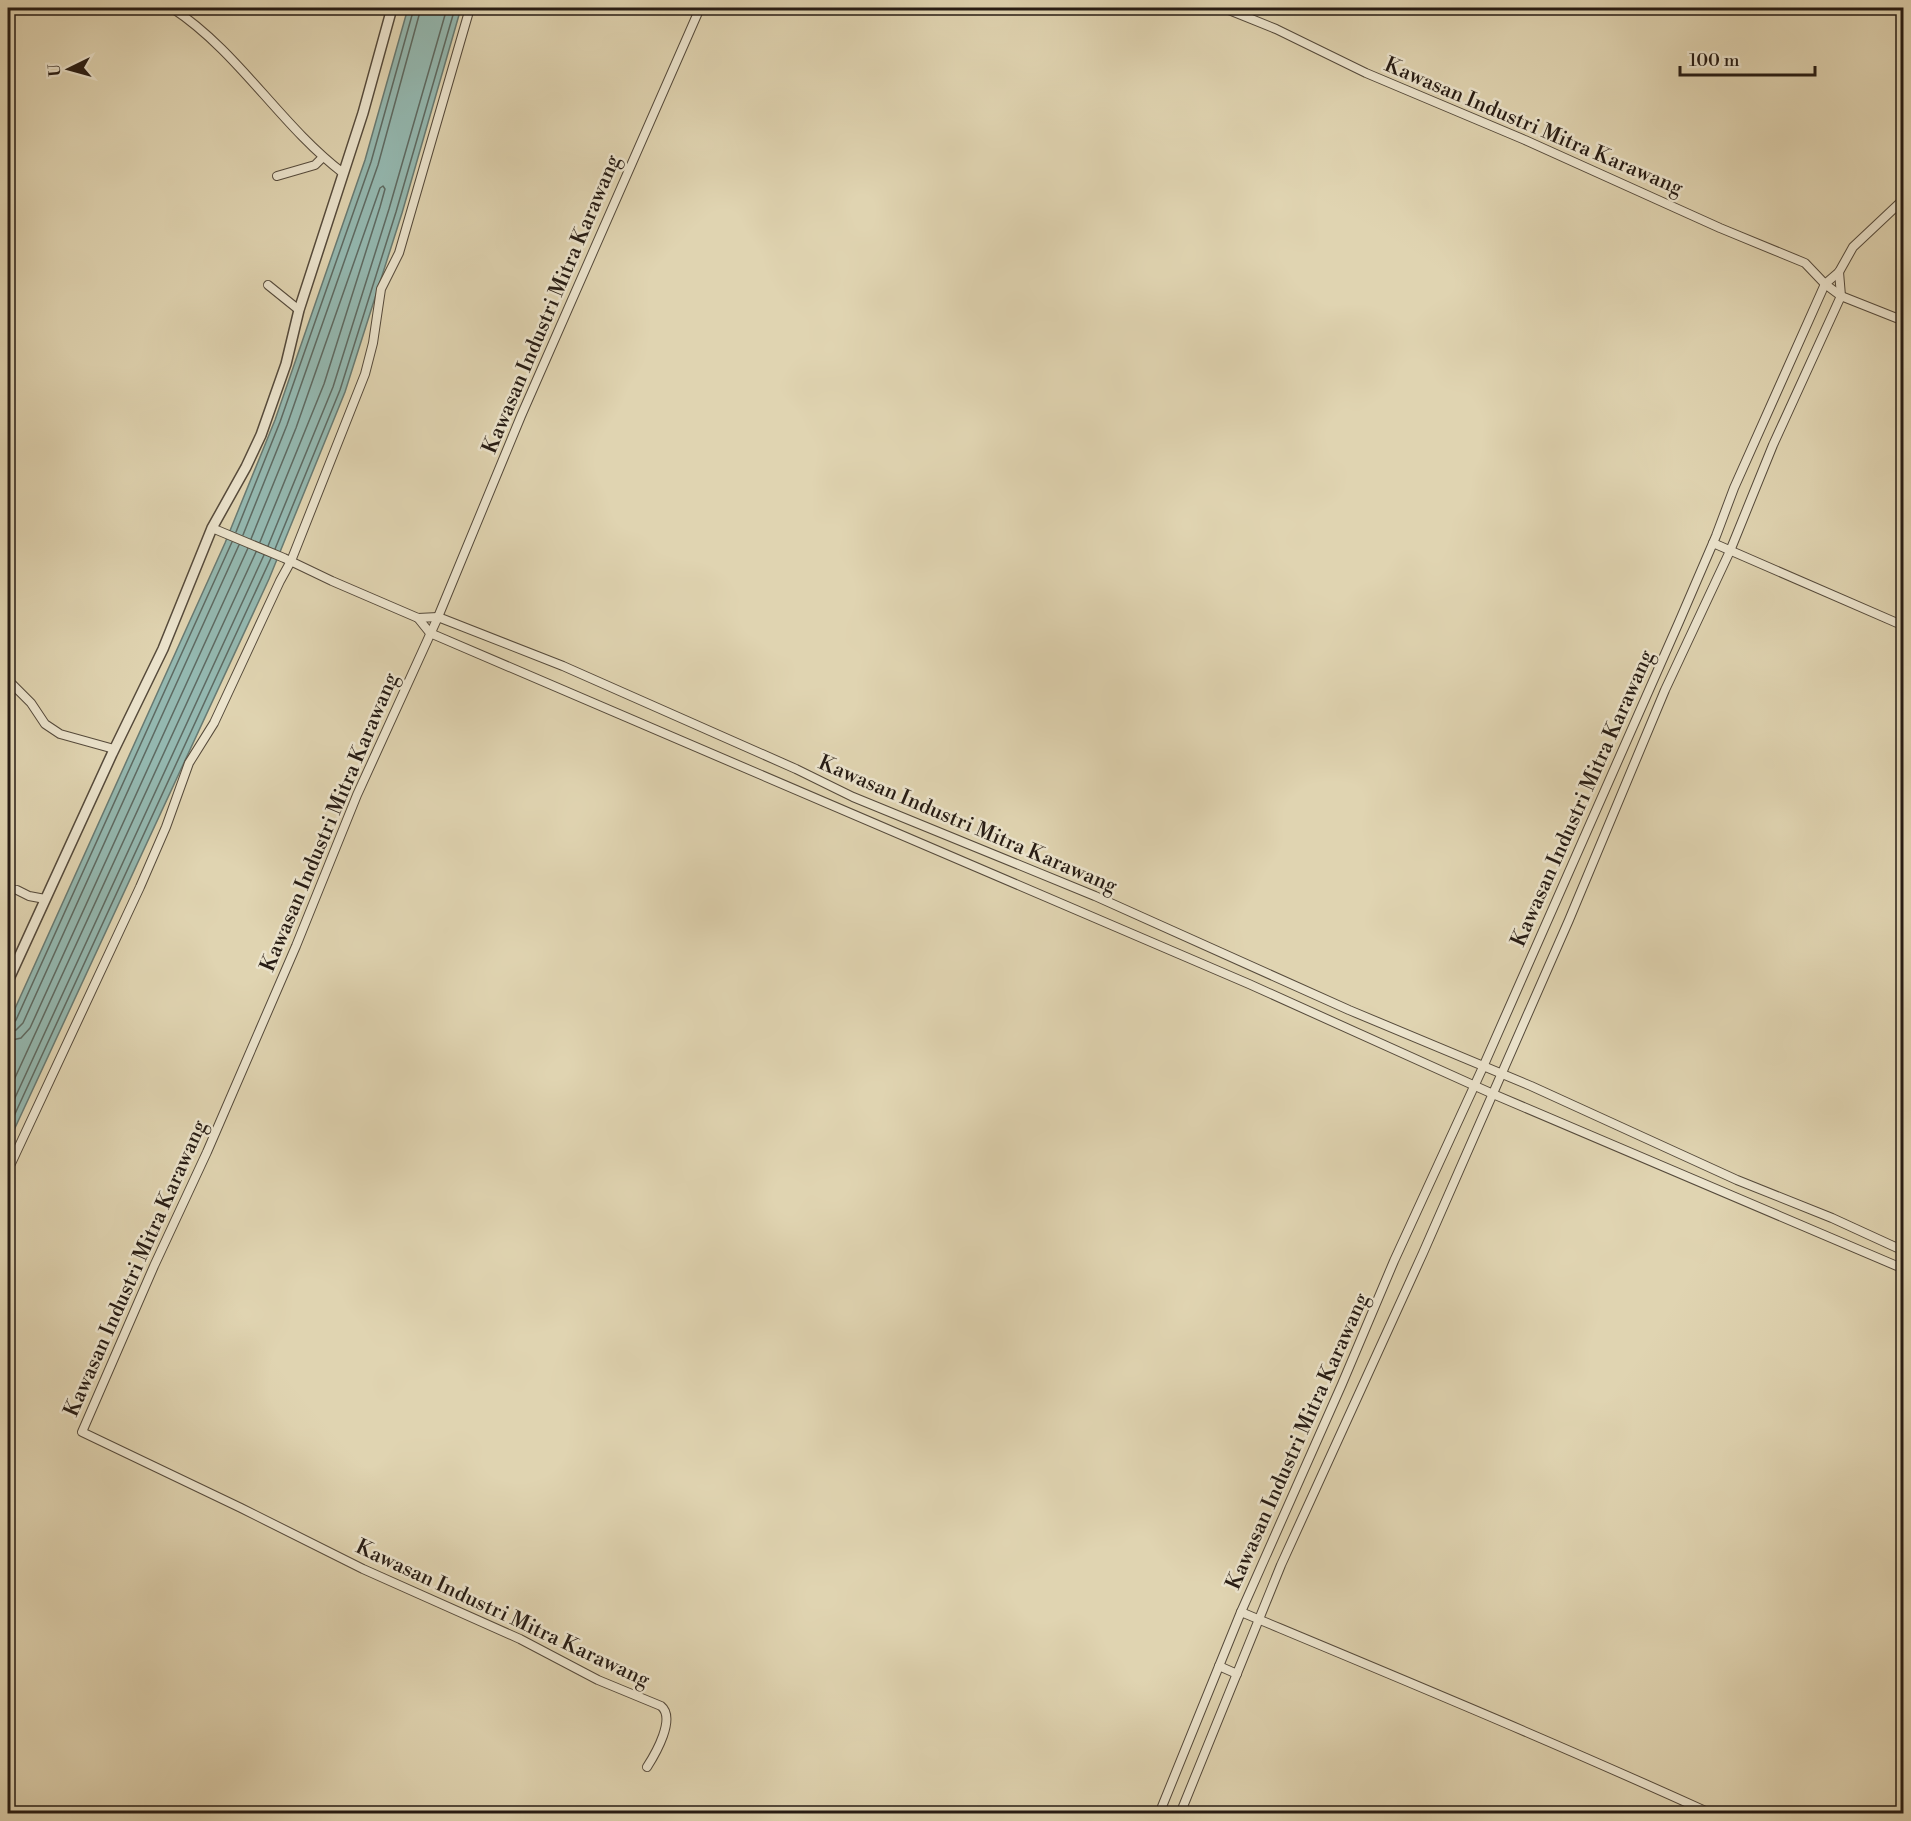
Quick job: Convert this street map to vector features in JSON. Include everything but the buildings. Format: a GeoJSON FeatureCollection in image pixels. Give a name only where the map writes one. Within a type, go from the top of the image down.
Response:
{"type":"FeatureCollection","features":[{"type":"Feature","properties":{"kind":"street"},"geometry":{"type":"LineString","coordinates":[[172,8],[192,21],[217,43],[323,157],[344,173]]}},
{"type":"Feature","properties":{"kind":"street"},"geometry":{"type":"LineString","coordinates":[[8,981],[11,965],[45,899],[163,649],[212,528],[261,435],[286,364],[299,309],[363,113],[392,8]]}},
{"type":"Feature","properties":{"kind":"street"},"geometry":{"type":"LineString","coordinates":[[8,1170],[166,828],[189,763],[214,723],[280,581],[365,374],[373,343],[381,289],[401,247],[470,8]]}},
{"type":"Feature","properties":{"kind":"street","name":"Kawasan Industri Mitra Karawang"},"geometry":{"type":"LineString","coordinates":[[647,1767],[658,1747],[666,1724],[667,1716],[661,1706],[598,1680],[520,1639],[363,1569],[82,1432],[154,1266],[199,1172],[296,946],[357,795],[403,698],[521,416],[700,8]]}},
{"type":"Feature","properties":{"kind":"street","name":"Kawasan Industri Mitra Karawang"},"geometry":{"type":"LineString","coordinates":[[1224,8],[1276,29],[1376,77],[1525,140],[1720,228],[1805,263],[1825,284],[1841,296],[1904,321]]}},
{"type":"Feature","properties":{"kind":"street"},"geometry":{"type":"LineString","coordinates":[[1902,8],[1904,34]]}},
{"type":"Feature","properties":{"kind":"street"},"geometry":{"type":"LineString","coordinates":[[277,177],[315,165],[323,157]]}},
{"type":"Feature","properties":{"kind":"street"},"geometry":{"type":"LineString","coordinates":[[1825,284],[1839,272],[1853,248],[1904,199]]}},
{"type":"Feature","properties":{"kind":"street"},"geometry":{"type":"LineString","coordinates":[[1839,272],[1841,296]]}},
{"type":"Feature","properties":{"kind":"street","name":"Kawasan Industri Mitra Karawang"},"geometry":{"type":"LineString","coordinates":[[1160,1814],[1241,1612],[1394,1261],[1483,1067],[1825,284]]}},
{"type":"Feature","properties":{"kind":"street"},"geometry":{"type":"LineString","coordinates":[[268,285],[299,309]]}},
{"type":"Feature","properties":{"kind":"street","name":"Kawasan Industri Mitra Karawang"},"geometry":{"type":"LineString","coordinates":[[1180,1814],[1281,1565],[1381,1349],[1569,920],[1665,690],[1730,551],[1773,445],[1841,296]]}},
{"type":"Feature","properties":{"kind":"street","name":"Kawasan Industri Mitra Karawang"},"geometry":{"type":"LineString","coordinates":[[212,528],[288,559],[332,581],[418,618],[438,617],[563,666],[796,769],[853,797],[1095,896],[1349,1010],[1501,1074],[1737,1180],[1832,1218],[1904,1251]]}},
{"type":"Feature","properties":{"kind":"street"},"geometry":{"type":"LineString","coordinates":[[1713,543],[1904,626]]}},
{"type":"Feature","properties":{"kind":"street","name":"Kawasan Industri Mitra Karawang"},"geometry":{"type":"LineString","coordinates":[[418,618],[430,633],[1249,984],[1493,1094],[1904,1269]]}},
{"type":"Feature","properties":{"kind":"street"},"geometry":{"type":"LineString","coordinates":[[8,680],[31,703],[45,724],[60,734],[114,749]]}},
{"type":"Feature","properties":{"kind":"street"},"geometry":{"type":"LineString","coordinates":[[16,890],[29,896],[45,899]]}},
{"type":"Feature","properties":{"kind":"street"},"geometry":{"type":"LineString","coordinates":[[1241,1612],[1259,1620]]}},
{"type":"Feature","properties":{"kind":"street","name":"Kawasan Industri Mitra Karawang"},"geometry":{"type":"LineString","coordinates":[[1259,1620],[1586,1757],[1712,1814]]}},
{"type":"Feature","properties":{"kind":"street"},"geometry":{"type":"LineString","coordinates":[[1219,1666],[1237,1674]]}},
{"type":"Feature","properties":{"kind":"water"},"geometry":{"type":"Polygon","coordinates":[[[408,8],[461,8],[402,213],[345,392],[269,579],[8,1143],[8,1024],[225,543],[275,420],[365,160],[408,8]]]}}]}
